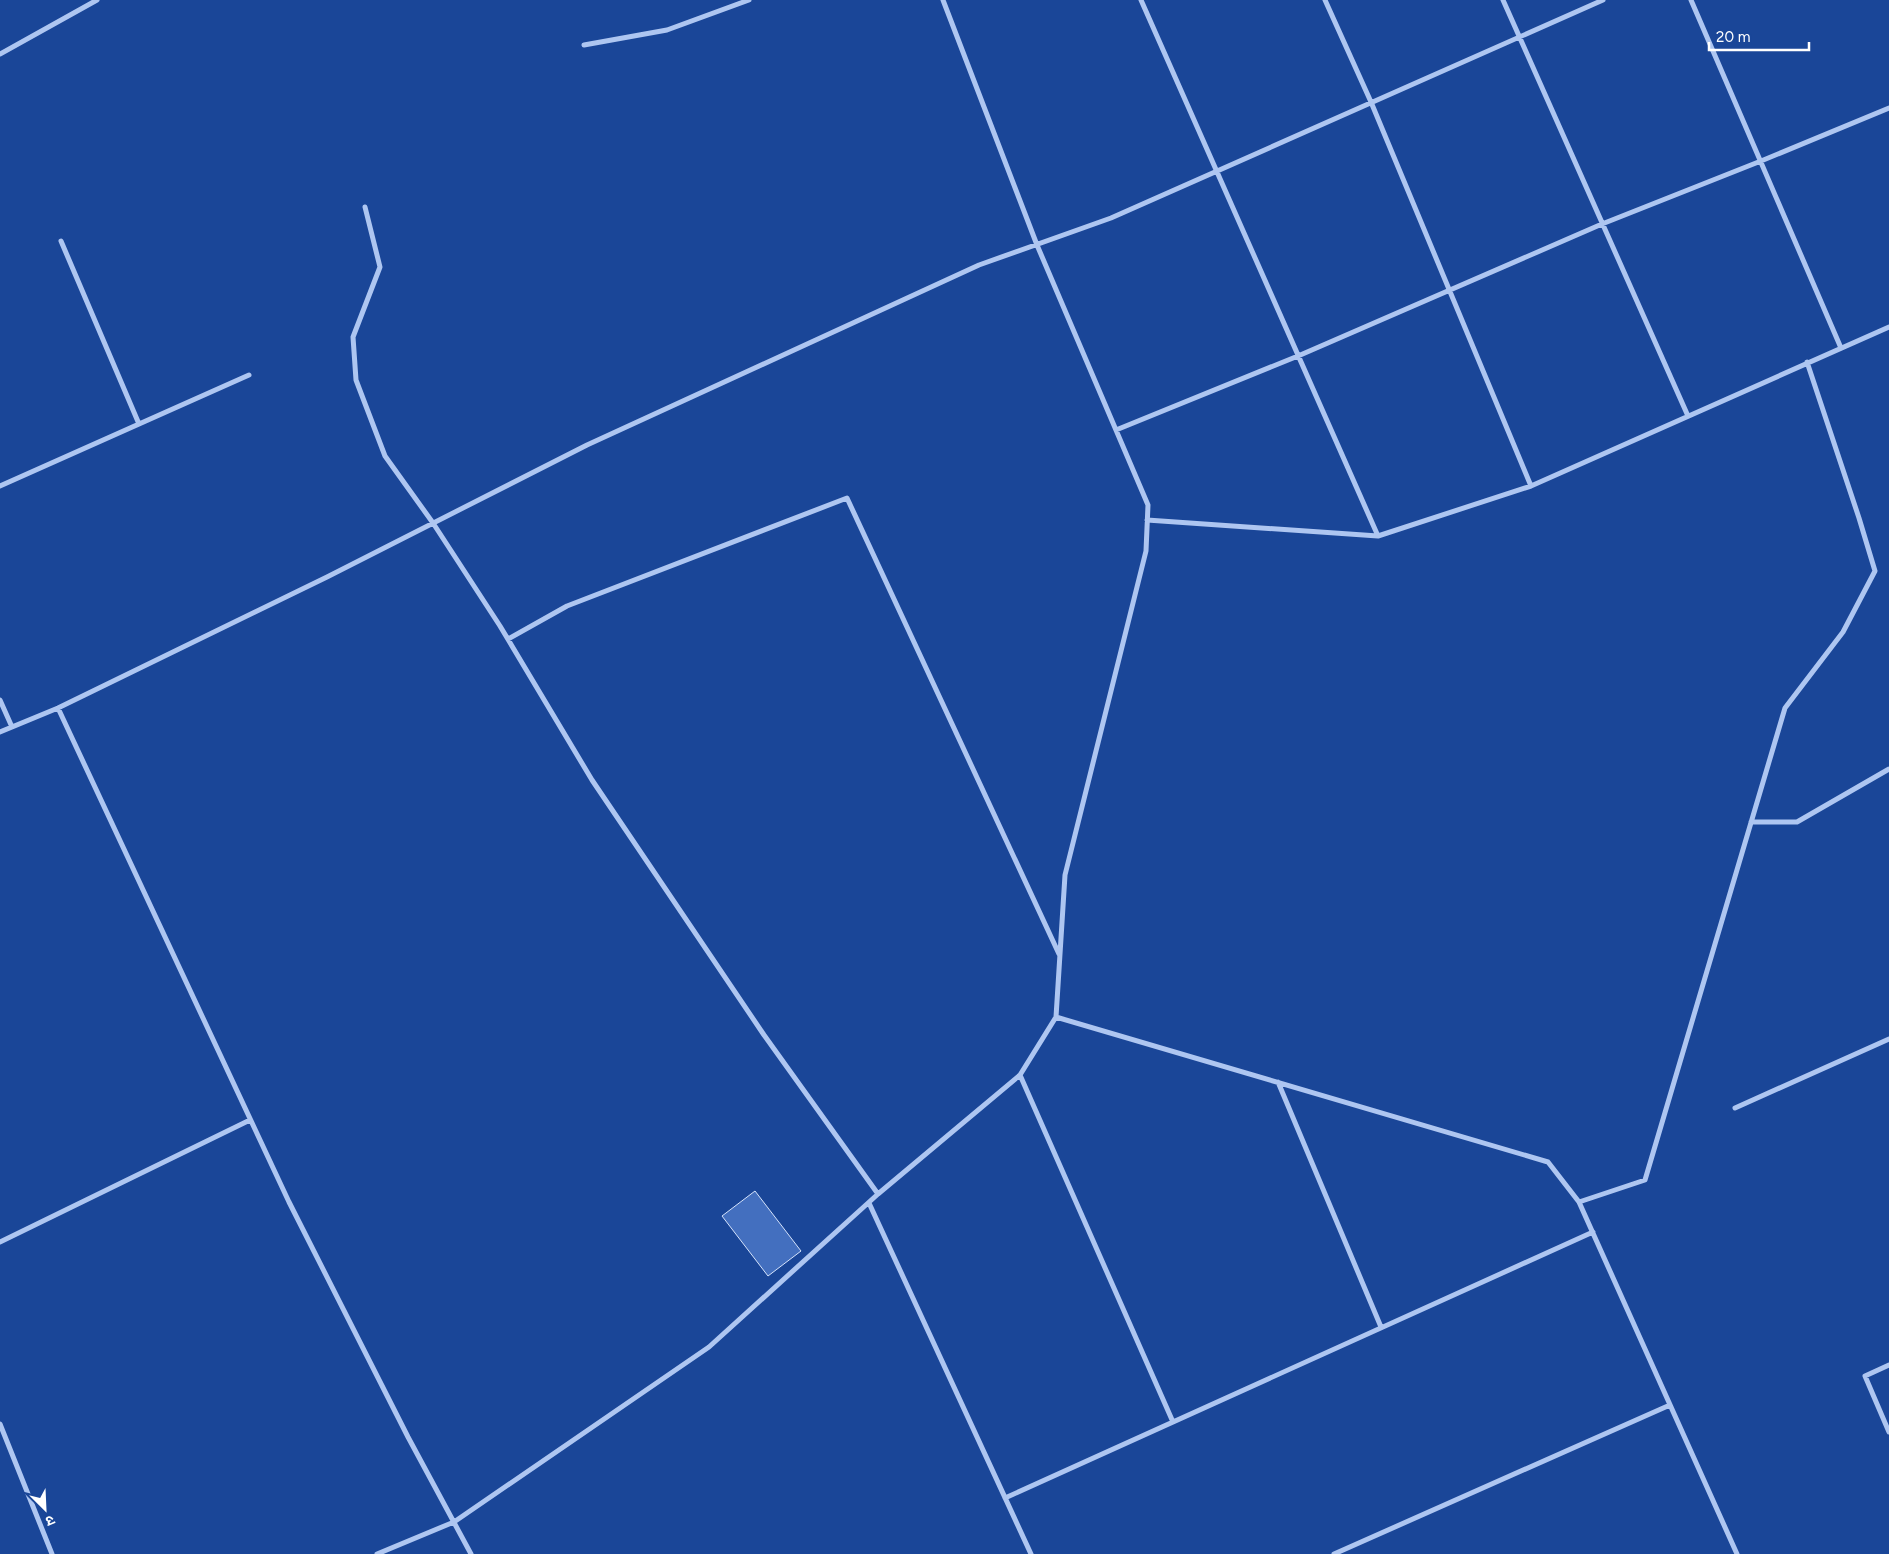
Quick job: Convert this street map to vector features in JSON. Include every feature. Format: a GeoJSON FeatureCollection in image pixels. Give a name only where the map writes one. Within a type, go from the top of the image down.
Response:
{"type":"FeatureCollection","features":[{"type":"Feature","properties":{"kind":"street"},"geometry":{"type":"LineString","coordinates":[[0,54],[97,0]]}},
{"type":"Feature","properties":{"kind":"street"},"geometry":{"type":"LineString","coordinates":[[584,46],[667,30],[749,0]]}},
{"type":"Feature","properties":{"kind":"street"},"geometry":{"type":"LineString","coordinates":[[377,1554],[454,1522],[709,1347],[878,1194],[1020,1074],[1056,1016],[1065,875],[1146,551],[1148,505],[1037,245],[943,0]]}},
{"type":"Feature","properties":{"kind":"street"},"geometry":{"type":"LineString","coordinates":[[1141,0],[1378,536]]}},
{"type":"Feature","properties":{"kind":"street"},"geometry":{"type":"LineString","coordinates":[[1325,0],[1371,102],[1531,486]]}},
{"type":"Feature","properties":{"kind":"street"},"geometry":{"type":"LineString","coordinates":[[1503,0],[1688,416]]}},
{"type":"Feature","properties":{"kind":"street"},"geometry":{"type":"LineString","coordinates":[[0,732],[58,708],[433,523],[596,440],[979,265],[1111,218],[1603,0]]}},
{"type":"Feature","properties":{"kind":"street"},"geometry":{"type":"LineString","coordinates":[[1691,0],[1840,348]]}},
{"type":"Feature","properties":{"kind":"street"},"geometry":{"type":"LineString","coordinates":[[1116,430],[1298,356],[1602,224],[1889,108]]}},
{"type":"Feature","properties":{"kind":"street"},"geometry":{"type":"LineString","coordinates":[[365,207],[380,267],[353,337],[356,380],[385,456],[433,523],[508,639],[597,788],[764,1035],[878,1194]]}},
{"type":"Feature","properties":{"kind":"street"},"geometry":{"type":"LineString","coordinates":[[61,241],[139,424]]}},
{"type":"Feature","properties":{"kind":"street"},"geometry":{"type":"LineString","coordinates":[[1147,520],[1378,536],[1531,486],[1889,327]]}},
{"type":"Feature","properties":{"kind":"street"},"geometry":{"type":"LineString","coordinates":[[1579,1202],[1645,1180],[1785,708],[1843,632],[1875,571],[1807,362]]}},
{"type":"Feature","properties":{"kind":"street"},"geometry":{"type":"LineString","coordinates":[[0,486],[249,375]]}},
{"type":"Feature","properties":{"kind":"street"},"geometry":{"type":"LineString","coordinates":[[508,639],[567,606],[847,498],[1059,955]]}},
{"type":"Feature","properties":{"kind":"street"},"geometry":{"type":"LineString","coordinates":[[0,700],[12,727]]}},
{"type":"Feature","properties":{"kind":"street"},"geometry":{"type":"LineString","coordinates":[[58,708],[289,1202],[408,1437],[471,1554]]}},
{"type":"Feature","properties":{"kind":"street"},"geometry":{"type":"LineString","coordinates":[[1751,822],[1797,822],[1889,769]]}},
{"type":"Feature","properties":{"kind":"street"},"geometry":{"type":"LineString","coordinates":[[1056,1016],[1548,1162],[1579,1202],[1737,1554]]}},
{"type":"Feature","properties":{"kind":"street"},"geometry":{"type":"LineString","coordinates":[[1735,1108],[1889,1039]]}},
{"type":"Feature","properties":{"kind":"street"},"geometry":{"type":"LineString","coordinates":[[1020,1074],[1173,1422]]}},
{"type":"Feature","properties":{"kind":"street"},"geometry":{"type":"LineString","coordinates":[[1278,1082],[1381,1327]]}},
{"type":"Feature","properties":{"kind":"street"},"geometry":{"type":"LineString","coordinates":[[0,1242],[250,1120]]}},
{"type":"Feature","properties":{"kind":"street"},"geometry":{"type":"LineString","coordinates":[[869,1203],[1031,1554]]}},
{"type":"Feature","properties":{"kind":"street"},"geometry":{"type":"LineString","coordinates":[[1005,1498],[1592,1232]]}},
{"type":"Feature","properties":{"kind":"street"},"geometry":{"type":"LineString","coordinates":[[1889,1365],[1865,1376],[1889,1432]]}},
{"type":"Feature","properties":{"kind":"street"},"geometry":{"type":"LineString","coordinates":[[1334,1554],[1670,1405]]}},
{"type":"Feature","properties":{"kind":"street"},"geometry":{"type":"LineString","coordinates":[[0,1424],[52,1554]]}},
{"type":"Feature","properties":{"kind":"building"},"geometry":{"type":"Polygon","coordinates":[[[755,1191],[801,1251],[768,1276],[722,1216],[755,1191]]]}}]}
